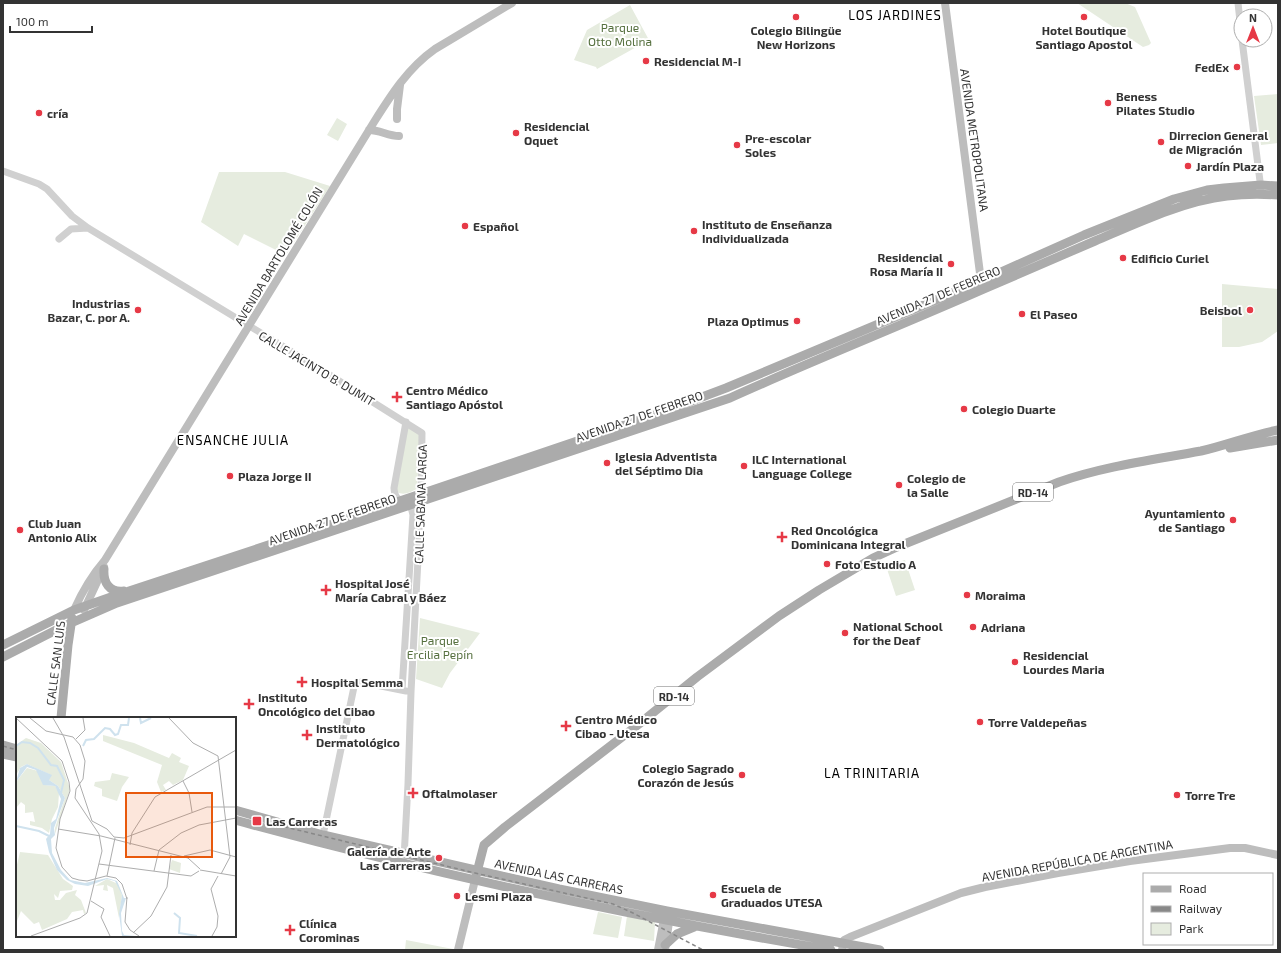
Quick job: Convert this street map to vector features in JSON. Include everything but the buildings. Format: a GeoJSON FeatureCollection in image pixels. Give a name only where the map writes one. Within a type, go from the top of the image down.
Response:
{"type":"FeatureCollection","features":[{"type":"Feature","properties":{"kind":"main road","name":"AVENIDA BARTOLOMÉ COLÓN"},"geometry":{"type":"LineString","coordinates":[[82,619],[85,606],[105,564],[369,130],[400,84],[413,68],[435,49],[512,3]]}},
{"type":"Feature","properties":{"kind":"main road","name":"AVENIDA METROPOLITANA"},"geometry":{"type":"LineString","coordinates":[[945,3],[981,281]]}},
{"type":"Feature","properties":{"kind":"main road"},"geometry":{"type":"LineString","coordinates":[[397,120],[400,84]]}},
{"type":"Feature","properties":{"kind":"main road"},"geometry":{"type":"LineString","coordinates":[[369,130],[377,130],[394,136],[399,136]]}},
{"type":"Feature","properties":{"kind":"main road","name":"AVENIDA 27 DE FEBRERO"},"geometry":{"type":"LineString","coordinates":[[3,657],[71,623],[117,604],[410,506],[421,498],[720,391],[981,281],[1084,235],[1174,199],[1207,190],[1261,185],[1278,186]]}},
{"type":"Feature","properties":{"kind":"main road","name":"AVENIDA 27 DE FEBRERO"},"geometry":{"type":"LineString","coordinates":[[3,645],[74,610],[130,590],[399,501],[421,498],[730,398],[799,367],[1138,223],[1178,208],[1209,199],[1226,196],[1262,194],[1278,195]]}},
{"type":"Feature","properties":{"kind":"main road","name":"RD-14"},"geometry":{"type":"LineString","coordinates":[[476,876],[484,845],[505,827],[778,616],[840,576],[897,547],[1084,473],[1113,466],[1212,448],[1278,430]]}},
{"type":"Feature","properties":{"kind":"main road","name":"RD-14"},"geometry":{"type":"LineString","coordinates":[[1212,448],[1216,451],[1278,440]]}},
{"type":"Feature","properties":{"kind":"main road","name":"AVENIDA BARTOLOMÉ COLÓN"},"geometry":{"type":"LineString","coordinates":[[74,610],[80,595],[99,567],[105,564]]}},
{"type":"Feature","properties":{"kind":"main road"},"geometry":{"type":"LineString","coordinates":[[105,564],[103,575],[106,583],[111,589],[121,592],[130,590]]}},
{"type":"Feature","properties":{"kind":"main road","name":"CALLE SAN LUIS"},"geometry":{"type":"LineString","coordinates":[[61,717],[68,645],[74,610]]}},
{"type":"Feature","properties":{"kind":"main road"},"geometry":{"type":"LineString","coordinates":[[52,632],[66,639],[68,645]]}},
{"type":"Feature","properties":{"kind":"main road"},"geometry":{"type":"LineString","coordinates":[[3,745],[16,749]]}},
{"type":"Feature","properties":{"kind":"main road"},"geometry":{"type":"LineString","coordinates":[[3,754],[16,757]]}},
{"type":"Feature","properties":{"kind":"main road","name":"AVENIDA LAS CARRERAS"},"geometry":{"type":"LineString","coordinates":[[236,810],[404,859]]}},
{"type":"Feature","properties":{"kind":"main road","name":"AVENIDA LAS CARRERAS"},"geometry":{"type":"LineString","coordinates":[[236,820],[321,843],[404,859],[476,876],[667,916],[843,946],[880,950]]}},
{"type":"Feature","properties":{"kind":"main road","name":"AVENIDA REPÚBLICA DE ARGENTINA"},"geometry":{"type":"LineString","coordinates":[[843,946],[846,938],[961,893],[985,887],[1080,869],[1216,850],[1245,848],[1278,855]]}},
{"type":"Feature","properties":{"kind":"main road"},"geometry":{"type":"LineString","coordinates":[[458,950],[476,876]]}},
{"type":"Feature","properties":{"kind":"main road"},"geometry":{"type":"LineString","coordinates":[[663,948],[667,916]]}},
{"type":"Feature","properties":{"kind":"main road","name":"AVENIDA LAS CARRERAS"},"geometry":{"type":"LineString","coordinates":[[667,916],[696,926],[831,950]]}},
{"type":"Feature","properties":{"kind":"main road"},"geometry":{"type":"LineString","coordinates":[[663,948],[672,937],[681,931],[696,926]]}},
{"type":"Feature","properties":{"kind":"street"},"geometry":{"type":"LineString","coordinates":[[1243,48],[1262,194]]}},
{"type":"Feature","properties":{"kind":"street","name":"CALLE JACINTO B. DUMIT"},"geometry":{"type":"LineString","coordinates":[[3,171],[39,184],[47,189],[72,216],[88,228],[422,433]]}},
{"type":"Feature","properties":{"kind":"street"},"geometry":{"type":"LineString","coordinates":[[59,239],[71,230],[88,228]]}},
{"type":"Feature","properties":{"kind":"street","name":"CALLE SABANA LARGA"},"geometry":{"type":"LineString","coordinates":[[402,690],[413,518],[410,506],[404,501],[399,501],[396,497],[394,493],[394,482],[406,422]]}},
{"type":"Feature","properties":{"kind":"street","name":"CALLE SABANA LARGA"},"geometry":{"type":"LineString","coordinates":[[404,859],[421,498],[422,433]]}},
{"type":"Feature","properties":{"kind":"street"},"geometry":{"type":"LineString","coordinates":[[323,835],[354,687],[356,684],[361,682],[411,692]]}},
{"type":"Feature","properties":{"kind":"green space"},"geometry":{"type":"Polygon","coordinates":[[[1077,3],[1125,3],[1135,7],[1151,43],[1143,47],[1077,3]]]}},
{"type":"Feature","properties":{"kind":"green space","name":"Parque Otto Molina"},"geometry":{"type":"Polygon","coordinates":[[[630,5],[649,40],[597,69],[596,67],[574,60],[587,30],[630,5]]]}},
{"type":"Feature","properties":{"kind":"green space"},"geometry":{"type":"Polygon","coordinates":[[[1278,94],[1278,143],[1261,145],[1254,96],[1278,94]]]}},
{"type":"Feature","properties":{"kind":"green space"},"geometry":{"type":"Polygon","coordinates":[[[337,118],[347,124],[338,141],[327,135],[337,118]]]}},
{"type":"Feature","properties":{"kind":"green space"},"geometry":{"type":"Polygon","coordinates":[[[219,172],[285,172],[330,186],[286,255],[244,234],[238,246],[201,222],[219,172]]]}},
{"type":"Feature","properties":{"kind":"green space","name":"Beisbol"},"geometry":{"type":"Polygon","coordinates":[[[1222,284],[1278,289],[1278,331],[1262,342],[1239,347],[1222,347],[1222,284]]]}},
{"type":"Feature","properties":{"kind":"green space"},"geometry":{"type":"Polygon","coordinates":[[[406,425],[420,433],[417,489],[402,494],[397,492],[396,486],[406,425]]]}},
{"type":"Feature","properties":{"kind":"green space"},"geometry":{"type":"Polygon","coordinates":[[[905,560],[915,590],[896,596],[886,566],[905,560]]]}},
{"type":"Feature","properties":{"kind":"green space","name":"Parque Ercilia Pepín"},"geometry":{"type":"Polygon","coordinates":[[[420,618],[480,633],[450,673],[442,688],[416,679],[420,618]]]}},
{"type":"Feature","properties":{"kind":"green space"},"geometry":{"type":"Polygon","coordinates":[[[598,912],[622,917],[618,938],[593,934],[598,912]]]}},
{"type":"Feature","properties":{"kind":"green space"},"geometry":{"type":"Polygon","coordinates":[[[627,916],[655,922],[654,941],[624,936],[627,916]]]}},
{"type":"Feature","properties":{"kind":"green space"},"geometry":{"type":"Polygon","coordinates":[[[406,940],[453,949],[405,950],[406,940]]]}},
{"type":"Feature","properties":{"kind":"railway"},"geometry":{"type":"LineString","coordinates":[[3,746],[16,750]]}},
{"type":"Feature","properties":{"kind":"railway"},"geometry":{"type":"LineString","coordinates":[[277,825],[475,873],[613,904],[703,950]]}},
{"type":"Feature","properties":{"kind":"place","name":"Colegio Bilingüe New Horizons"},"geometry":{"type":"Point","coordinates":[796,17]}},
{"type":"Feature","properties":{"kind":"place","name":"Hotel Boutique Santiago Apostol"},"geometry":{"type":"Point","coordinates":[1084,17]}},
{"type":"Feature","properties":{"kind":"place","name":"Residencial M-I"},"geometry":{"type":"Point","coordinates":[646,61]}},
{"type":"Feature","properties":{"kind":"place","name":"FedEx"},"geometry":{"type":"Point","coordinates":[1237,67]}},
{"type":"Feature","properties":{"kind":"place","name":"Beness Pilates Studio"},"geometry":{"type":"Point","coordinates":[1108,103]}},
{"type":"Feature","properties":{"kind":"place","name":"cría"},"geometry":{"type":"Point","coordinates":[39,113]}},
{"type":"Feature","properties":{"kind":"place","name":"Residencial Oquet"},"geometry":{"type":"Point","coordinates":[516,133]}},
{"type":"Feature","properties":{"kind":"place","name":"Dirrecion General de Migración"},"geometry":{"type":"Point","coordinates":[1161,142]}},
{"type":"Feature","properties":{"kind":"place","name":"Pre-escolar Soles"},"geometry":{"type":"Point","coordinates":[737,145]}},
{"type":"Feature","properties":{"kind":"place","name":"Jardín Plaza"},"geometry":{"type":"Point","coordinates":[1188,166]}},
{"type":"Feature","properties":{"kind":"place","name":"Español"},"geometry":{"type":"Point","coordinates":[465,226]}},
{"type":"Feature","properties":{"kind":"place","name":"Instituto de Enseñanza Individualizada"},"geometry":{"type":"Point","coordinates":[694,231]}},
{"type":"Feature","properties":{"kind":"place","name":"Edificio Curiel"},"geometry":{"type":"Point","coordinates":[1123,258]}},
{"type":"Feature","properties":{"kind":"place","name":"Residencial Rosa María II"},"geometry":{"type":"Point","coordinates":[951,264]}},
{"type":"Feature","properties":{"kind":"place","name":"Industrias Bazar, C. por A."},"geometry":{"type":"Point","coordinates":[138,310]}},
{"type":"Feature","properties":{"kind":"place","name":"Beisbol"},"geometry":{"type":"Point","coordinates":[1250,310]}},
{"type":"Feature","properties":{"kind":"place","name":"El Paseo"},"geometry":{"type":"Point","coordinates":[1022,314]}},
{"type":"Feature","properties":{"kind":"place","name":"Plaza Optimus"},"geometry":{"type":"Point","coordinates":[797,321]}},
{"type":"Feature","properties":{"kind":"place","name":"Centro Médico Santiago Apóstol"},"geometry":{"type":"Point","coordinates":[397,397]}},
{"type":"Feature","properties":{"kind":"place","name":"Colegio Duarte"},"geometry":{"type":"Point","coordinates":[964,409]}},
{"type":"Feature","properties":{"kind":"place","name":"Iglesia Adventista del Séptimo Dia"},"geometry":{"type":"Point","coordinates":[607,463]}},
{"type":"Feature","properties":{"kind":"place","name":"ILC International Language College"},"geometry":{"type":"Point","coordinates":[744,466]}},
{"type":"Feature","properties":{"kind":"place","name":"Plaza Jorge II"},"geometry":{"type":"Point","coordinates":[230,476]}},
{"type":"Feature","properties":{"kind":"place","name":"Colegio de la Salle"},"geometry":{"type":"Point","coordinates":[899,485]}},
{"type":"Feature","properties":{"kind":"place","name":"Ayuntamiento de Santiago"},"geometry":{"type":"Point","coordinates":[1233,520]}},
{"type":"Feature","properties":{"kind":"place","name":"Club Juan Antonio Alix"},"geometry":{"type":"Point","coordinates":[20,530]}},
{"type":"Feature","properties":{"kind":"place","name":"Red Oncológica Dominicana Integral"},"geometry":{"type":"Point","coordinates":[782,537]}},
{"type":"Feature","properties":{"kind":"place","name":"Foto Estudio A"},"geometry":{"type":"Point","coordinates":[827,564]}},
{"type":"Feature","properties":{"kind":"place","name":"Hospital José María Cabral y Báez"},"geometry":{"type":"Point","coordinates":[326,590]}},
{"type":"Feature","properties":{"kind":"place","name":"Moraima"},"geometry":{"type":"Point","coordinates":[967,595]}},
{"type":"Feature","properties":{"kind":"place","name":"Adriana"},"geometry":{"type":"Point","coordinates":[973,627]}},
{"type":"Feature","properties":{"kind":"place","name":"National School for the Deaf"},"geometry":{"type":"Point","coordinates":[845,633]}},
{"type":"Feature","properties":{"kind":"place","name":"Residencial Lourdes Maria"},"geometry":{"type":"Point","coordinates":[1015,662]}},
{"type":"Feature","properties":{"kind":"place","name":"Hospital Semma"},"geometry":{"type":"Point","coordinates":[302,682]}},
{"type":"Feature","properties":{"kind":"place","name":"Instituto Oncológico del Cibao"},"geometry":{"type":"Point","coordinates":[249,704]}},
{"type":"Feature","properties":{"kind":"place","name":"Torre Valdepeñas"},"geometry":{"type":"Point","coordinates":[980,722]}},
{"type":"Feature","properties":{"kind":"place","name":"Centro Médico Cibao - Utesa"},"geometry":{"type":"Point","coordinates":[566,726]}},
{"type":"Feature","properties":{"kind":"place","name":"Instituto Dermatológico"},"geometry":{"type":"Point","coordinates":[307,735]}},
{"type":"Feature","properties":{"kind":"place","name":"Colegio Sagrado Corazón de Jesús"},"geometry":{"type":"Point","coordinates":[742,775]}},
{"type":"Feature","properties":{"kind":"place","name":"Oftalmolaser"},"geometry":{"type":"Point","coordinates":[413,793]}},
{"type":"Feature","properties":{"kind":"place","name":"Torre Tre"},"geometry":{"type":"Point","coordinates":[1177,795]}},
{"type":"Feature","properties":{"kind":"place","name":"Las Carreras"},"geometry":{"type":"Point","coordinates":[257,821]}},
{"type":"Feature","properties":{"kind":"place","name":"Galería de Arte Las Carreras"},"geometry":{"type":"Point","coordinates":[439,858]}},
{"type":"Feature","properties":{"kind":"place","name":"Escuela de Graduados UTESA"},"geometry":{"type":"Point","coordinates":[713,895]}},
{"type":"Feature","properties":{"kind":"place","name":"Lesmi Plaza"},"geometry":{"type":"Point","coordinates":[457,896]}},
{"type":"Feature","properties":{"kind":"place","name":"Clínica Corominas"},"geometry":{"type":"Point","coordinates":[290,930]}},
{"type":"Feature","properties":{"kind":"district","name":"LOS JARDINES"},"geometry":{"type":"Point","coordinates":[895,15]}},
{"type":"Feature","properties":{"kind":"district","name":"ENSANCHE JULIA"},"geometry":{"type":"Point","coordinates":[233,440]}},
{"type":"Feature","properties":{"kind":"district","name":"LA TRINITARIA"},"geometry":{"type":"Point","coordinates":[872,773]}}]}
